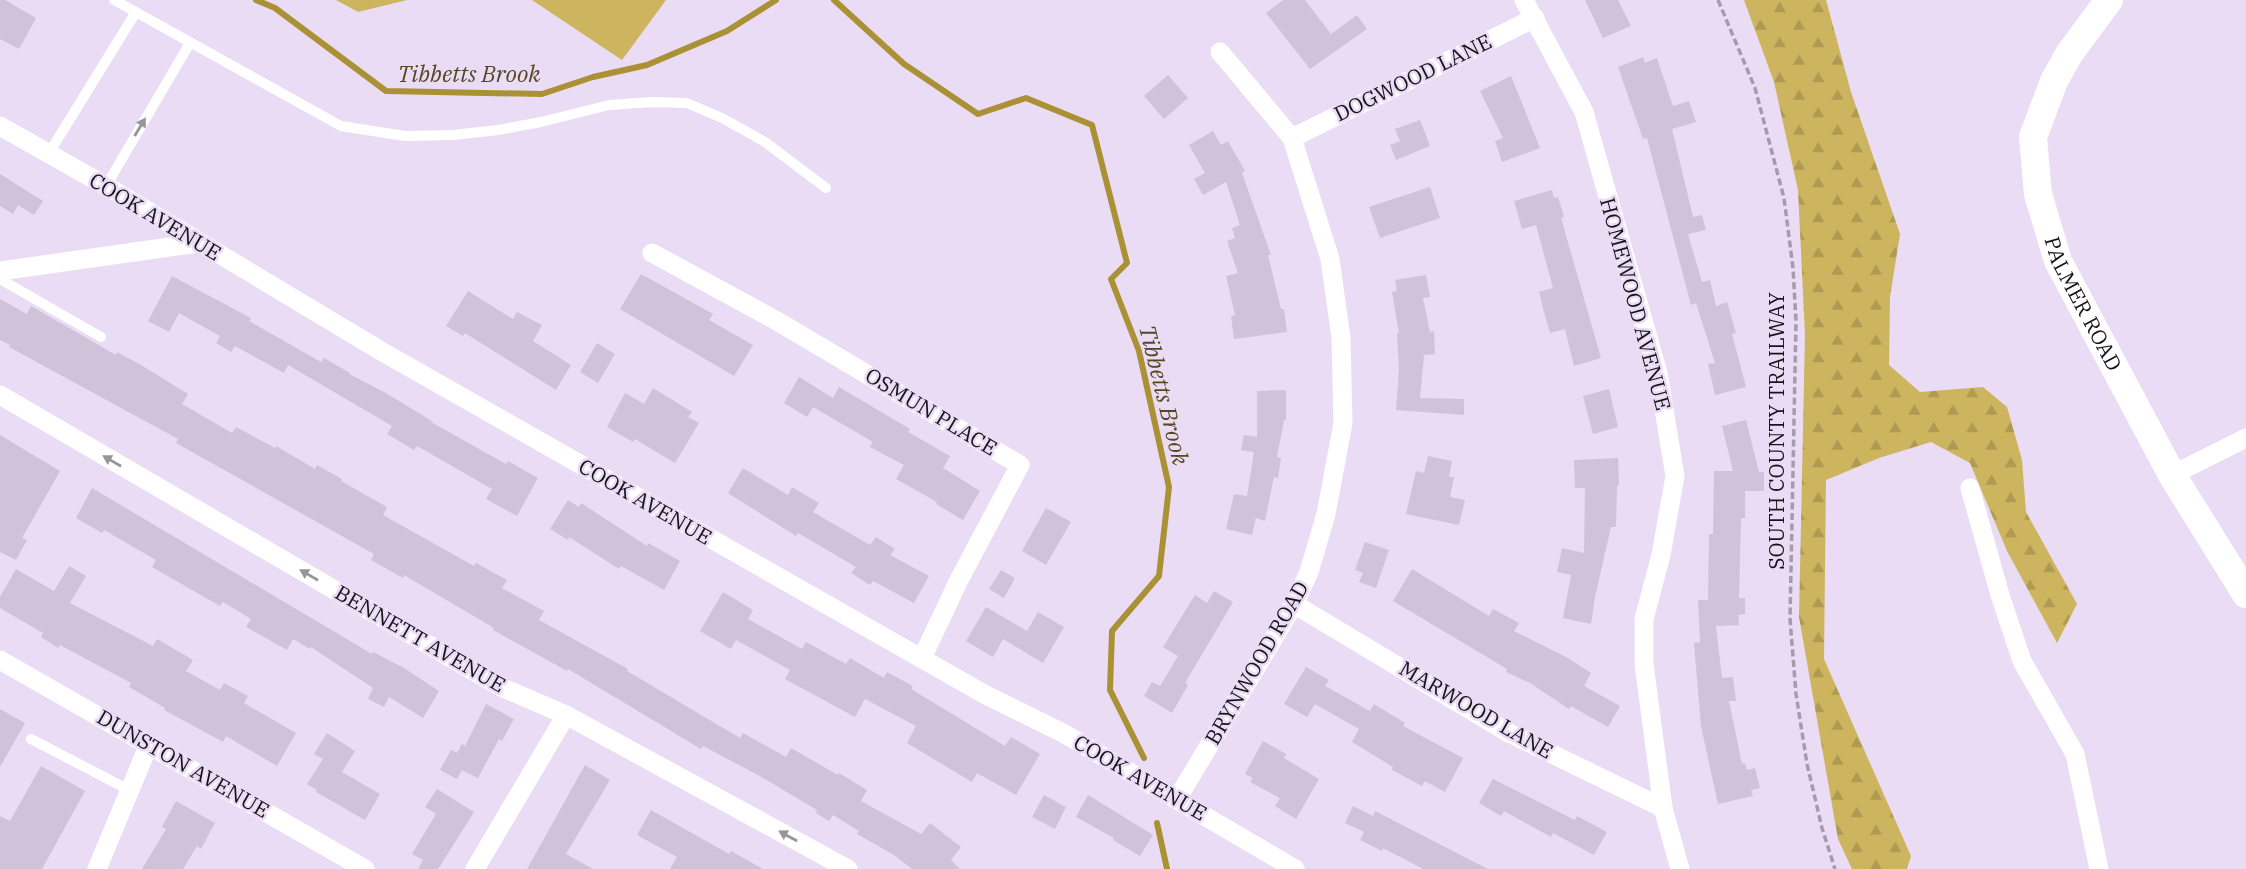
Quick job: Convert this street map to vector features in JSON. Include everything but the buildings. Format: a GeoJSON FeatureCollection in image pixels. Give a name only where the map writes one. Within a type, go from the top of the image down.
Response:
{"type":"FeatureCollection","features":[{"type":"Feature","properties":{"kind":"street","name":"HOMEWOOD AVENUE"},"geometry":{"type":"LineString","coordinates":[[1524,0],[1584,112],[1658,373],[1675,476],[1661,555],[1644,620],[1644,664],[1663,808],[1680,869]]}},
{"type":"Feature","properties":{"kind":"street","name":"PALMER ROAD"},"geometry":{"type":"LineString","coordinates":[[2109,0],[2069,54],[2054,81],[2033,137],[2038,194],[2059,261],[2172,475],[2246,594]]}},
{"type":"Feature","properties":{"kind":"street","name":"DOGWOOD LANE"},"geometry":{"type":"LineString","coordinates":[[1292,138],[1535,18]]}},
{"type":"Feature","properties":{"kind":"street","name":"BRYNWOOD ROAD"},"geometry":{"type":"LineString","coordinates":[[1177,799],[1294,604],[1309,572],[1326,514],[1343,423],[1341,338],[1330,259],[1292,138],[1220,52]]}},
{"type":"Feature","properties":{"kind":"street","name":"COOK AVENUE"},"geometry":{"type":"LineString","coordinates":[[0,126],[106,186],[381,351],[984,694],[1063,733],[1295,869]]}},
{"type":"Feature","properties":{"kind":"street"},"geometry":{"type":"LineString","coordinates":[[0,271],[198,243]]}},
{"type":"Feature","properties":{"kind":"street","name":"OSMUN PLACE"},"geometry":{"type":"LineString","coordinates":[[652,253],[777,321],[1020,465],[959,580],[922,658]]}},
{"type":"Feature","properties":{"kind":"street","name":"BENNETT AVENUE"},"geometry":{"type":"LineString","coordinates":[[0,396],[501,687],[566,715],[848,869]]}},
{"type":"Feature","properties":{"kind":"street"},"geometry":{"type":"LineString","coordinates":[[2172,475],[2246,438]]}},
{"type":"Feature","properties":{"kind":"street"},"geometry":{"type":"LineString","coordinates":[[1970,488],[2022,661],[2075,754],[2099,869]]}},
{"type":"Feature","properties":{"kind":"street","name":"MARWOOD LANE"},"geometry":{"type":"LineString","coordinates":[[1294,604],[1509,733],[1663,808]]}},
{"type":"Feature","properties":{"kind":"street","name":"DUNSTON AVENUE"},"geometry":{"type":"LineString","coordinates":[[0,660],[365,869]]}},
{"type":"Feature","properties":{"kind":"street"},"geometry":{"type":"LineString","coordinates":[[475,869],[566,715]]}},
{"type":"Feature","properties":{"kind":"street"},"geometry":{"type":"LineString","coordinates":[[97,869],[149,744]]}},
{"type":"Feature","properties":{"kind":"lane"},"geometry":{"type":"LineString","coordinates":[[114,0],[341,127],[405,136],[453,135],[541,122],[609,105],[687,103],[722,118],[765,142],[826,188]]}},
{"type":"Feature","properties":{"kind":"lane"},"geometry":{"type":"LineString","coordinates":[[49,153],[136,12]]}},
{"type":"Feature","properties":{"kind":"lane"},"geometry":{"type":"LineString","coordinates":[[106,186],[190,43]]}},
{"type":"Feature","properties":{"kind":"lane"},"geometry":{"type":"LineString","coordinates":[[0,279],[102,337]]}},
{"type":"Feature","properties":{"kind":"lane"},"geometry":{"type":"LineString","coordinates":[[31,739],[129,790]]}},
{"type":"Feature","properties":{"kind":"path","name":"SOUTH COUNTY TRAILWAY"},"geometry":{"type":"LineString","coordinates":[[1718,0],[1755,88],[1784,198],[1793,268],[1796,321],[1791,631],[1796,694],[1807,764],[1835,869]]}},
{"type":"Feature","properties":{"kind":"green space"},"geometry":{"type":"Polygon","coordinates":[[[336,0],[407,0],[358,12],[336,0]]]}},
{"type":"Feature","properties":{"kind":"green space"},"geometry":{"type":"Polygon","coordinates":[[[532,0],[666,0],[622,60],[532,0]]]}},
{"type":"Feature","properties":{"kind":"green space"},"geometry":{"type":"Polygon","coordinates":[[[1744,0],[1826,0],[1851,92],[1900,234],[1890,297],[1889,365],[1920,392],[1983,387],[2007,407],[2022,460],[2026,512],[2077,604],[2057,643],[2007,551],[1970,463],[1931,442],[1879,458],[1826,480],[1824,659],[1911,856],[1907,869],[1852,869],[1838,839],[1799,617],[1805,335],[1798,190],[1774,82],[1744,0]]]}},
{"type":"Feature","properties":{"kind":"waterway","name":"Tibbetts Brook"},"geometry":{"type":"LineString","coordinates":[[256,0],[275,8],[386,91],[542,94],[593,77],[647,65],[727,31],[776,0]]}},
{"type":"Feature","properties":{"kind":"waterway","name":"Tibbetts Brook"},"geometry":{"type":"LineString","coordinates":[[834,0],[904,64],[978,114],[1026,98],[1092,125],[1127,263],[1111,279],[1139,351],[1169,487],[1159,576],[1112,631],[1110,690],[1144,758]]}},
{"type":"Feature","properties":{"kind":"waterway","name":"Tibbetts Brook"},"geometry":{"type":"LineString","coordinates":[[1157,823],[1167,869]]}}]}
